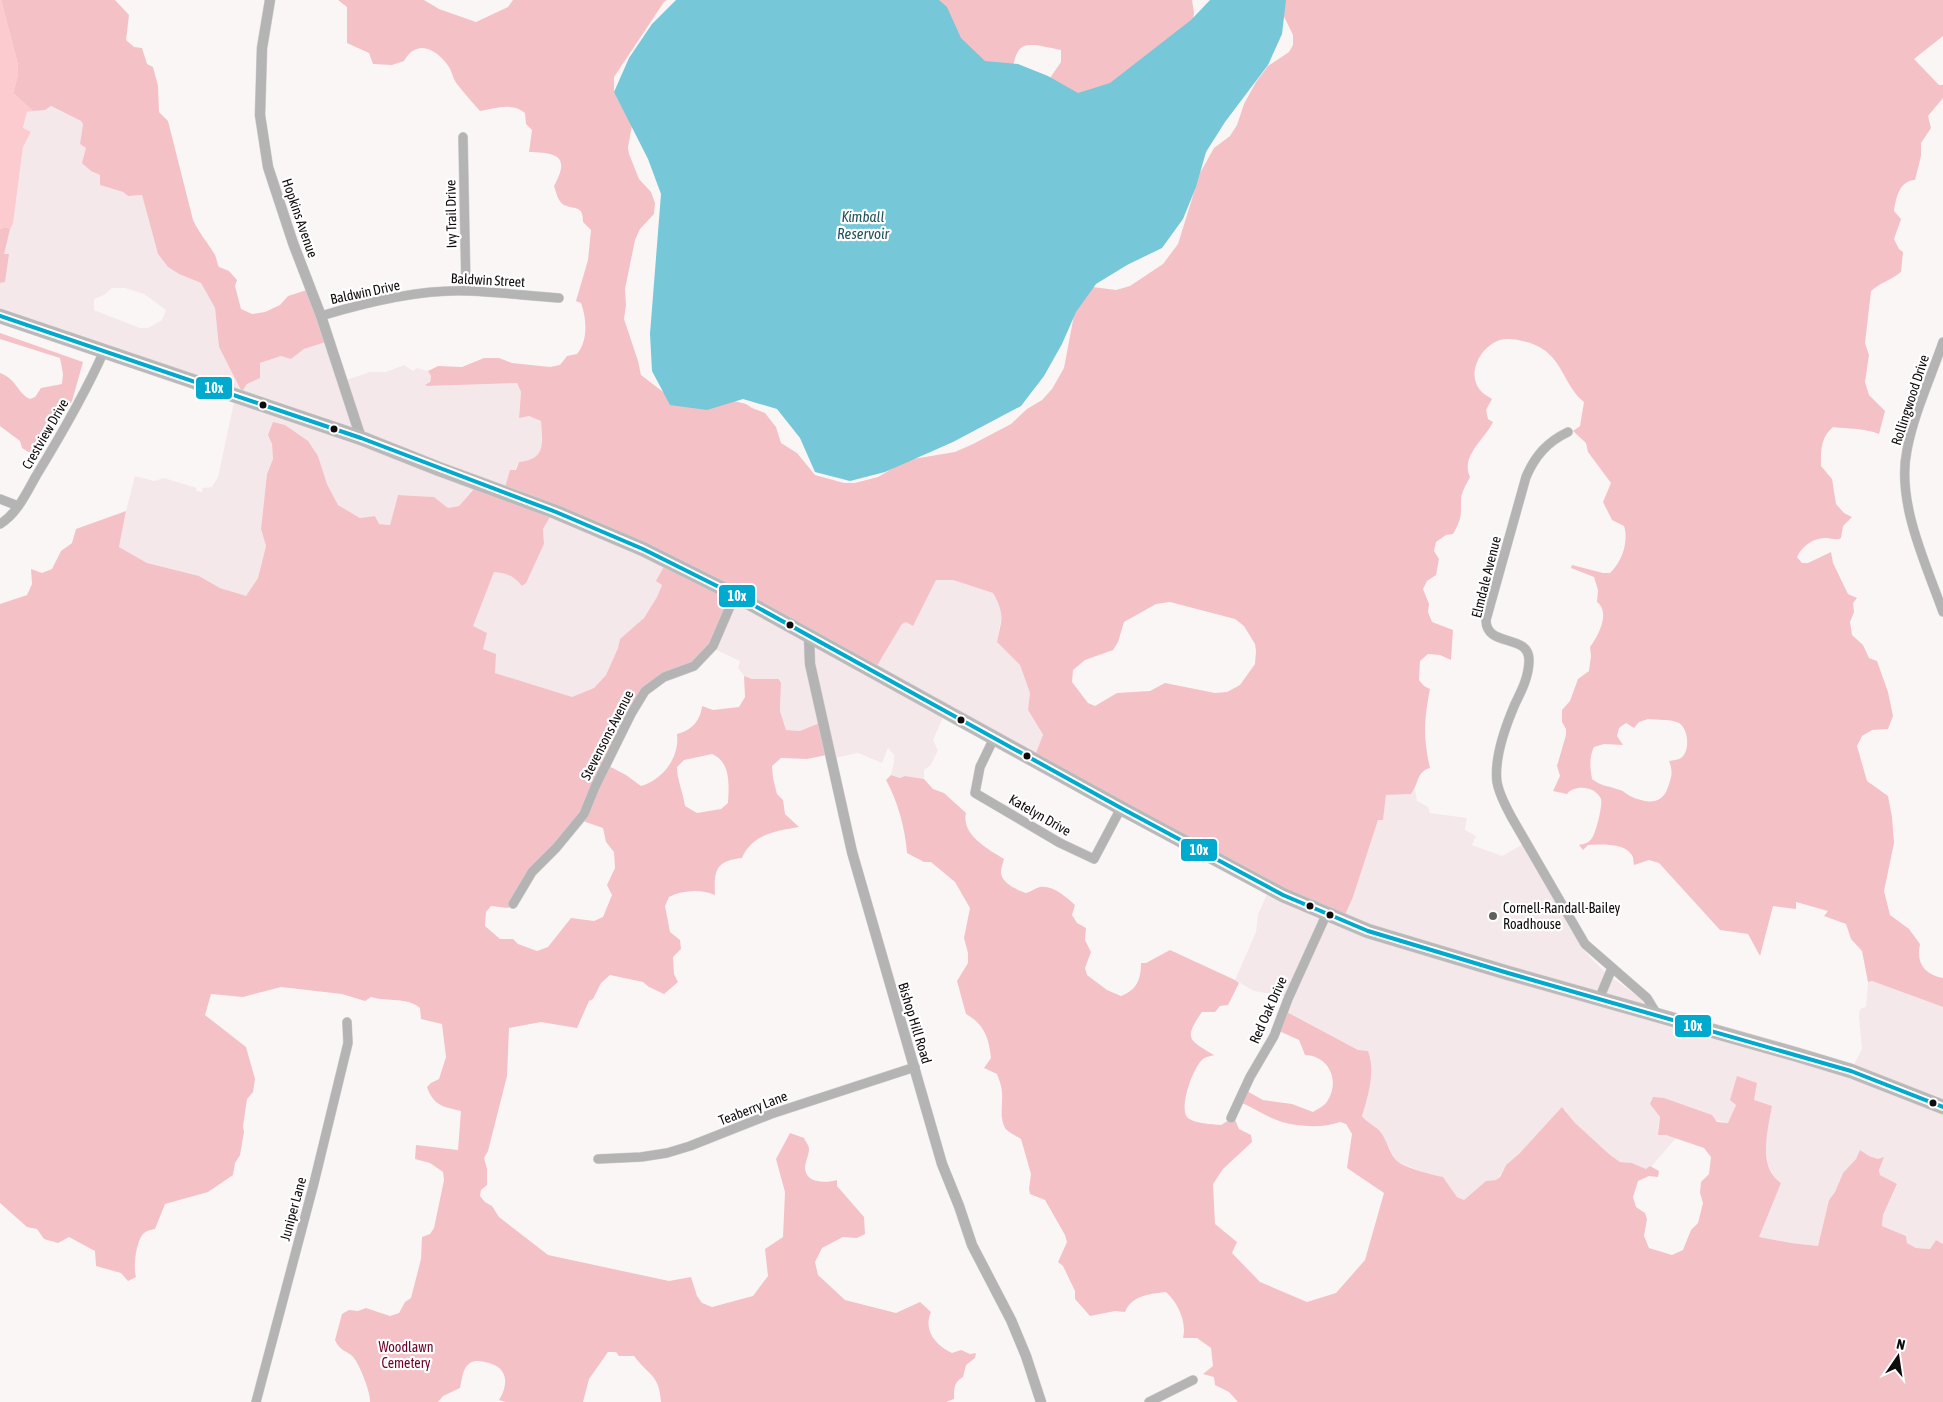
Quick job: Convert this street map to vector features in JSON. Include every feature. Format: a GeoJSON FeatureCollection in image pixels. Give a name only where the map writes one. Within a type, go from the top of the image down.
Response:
{"type":"FeatureCollection","features":[{"type":"Feature","properties":{"kind":"highway"},"geometry":{"type":"LineString","coordinates":[[0,316],[361,438],[438,469],[556,512],[643,549],[735,596],[1283,895],[1368,931],[1420,948],[1851,1071],[1943,1107]]}},
{"type":"Feature","properties":{"kind":"street","name":"Hopkins Avenue"},"geometry":{"type":"LineString","coordinates":[[270,0],[262,48],[260,115],[263,144],[268,166],[293,243],[321,316],[361,438]]}},
{"type":"Feature","properties":{"kind":"street","name":"Ivy Trail Drive"},"geometry":{"type":"LineString","coordinates":[[463,137],[466,290]]}},
{"type":"Feature","properties":{"kind":"street","name":"Baldwin Street"},"geometry":{"type":"LineString","coordinates":[[416,295],[466,290],[559,298]]}},
{"type":"Feature","properties":{"kind":"street","name":"Baldwin Drive"},"geometry":{"type":"LineString","coordinates":[[321,316],[359,305],[416,295]]}},
{"type":"Feature","properties":{"kind":"street","name":"Rollingwood Drive"},"geometry":{"type":"LineString","coordinates":[[1943,342],[1906,451],[1905,480],[1908,505],[1913,523],[1943,612]]}},
{"type":"Feature","properties":{"kind":"street","name":"Crestview Drive"},"geometry":{"type":"LineString","coordinates":[[0,524],[18,506],[87,390],[104,351]]}},
{"type":"Feature","properties":{"kind":"street","name":"Elmdale Avenue"},"geometry":{"type":"LineString","coordinates":[[1568,432],[1549,443],[1537,456],[1529,470],[1486,620],[1490,633],[1496,638],[1520,645],[1528,652],[1529,661],[1525,683],[1506,726],[1497,777],[1504,801],[1520,833],[1585,944],[1612,968]]}},
{"type":"Feature","properties":{"kind":"street"},"geometry":{"type":"LineString","coordinates":[[0,499],[18,506]]}},
{"type":"Feature","properties":{"kind":"street","name":"Stevensons Avenue"},"geometry":{"type":"LineString","coordinates":[[513,904],[532,872],[556,848],[584,814],[630,714],[645,691],[664,677],[694,666],[713,646],[735,596]]}},
{"type":"Feature","properties":{"kind":"street","name":"Bishop Hill Road"},"geometry":{"type":"LineString","coordinates":[[809,637],[810,664],[849,838],[882,960],[942,1164],[972,1245],[1011,1320],[1026,1356],[1040,1402]]}},
{"type":"Feature","properties":{"kind":"street","name":"Katelyn Drive"},"geometry":{"type":"LineString","coordinates":[[994,738],[980,767],[975,793],[1060,843],[1094,859],[1121,808]]}},
{"type":"Feature","properties":{"kind":"street","name":"Red Oak Drive"},"geometry":{"type":"LineString","coordinates":[[1231,1118],[1250,1077],[1274,1036],[1288,998],[1328,913]]}},
{"type":"Feature","properties":{"kind":"street"},"geometry":{"type":"LineString","coordinates":[[1599,999],[1612,968],[1647,998],[1658,1016]]}},
{"type":"Feature","properties":{"kind":"street","name":"Juniper Lane"},"geometry":{"type":"LineString","coordinates":[[256,1402],[314,1183],[348,1043],[348,1022]]}},
{"type":"Feature","properties":{"kind":"street","name":"Teaberry Lane"},"geometry":{"type":"LineString","coordinates":[[598,1160],[667,1153],[690,1146],[771,1114],[915,1067]]}},
{"type":"Feature","properties":{"kind":"street"},"geometry":{"type":"LineString","coordinates":[[1149,1402],[1193,1380]]}},
{"type":"Feature","properties":{"kind":"shaded area"},"geometry":{"type":"Polygon","coordinates":[[[0,0],[18,65],[18,75],[13,93],[33,111],[27,112],[23,128],[31,132],[23,147],[13,224],[10,229],[6,227],[0,229],[0,0]]]}},
{"type":"Feature","properties":{"kind":"shaded area"},"geometry":{"type":"Polygon","coordinates":[[[50,106],[81,121],[83,124],[80,144],[86,148],[86,165],[91,171],[100,175],[100,185],[123,192],[128,196],[142,195],[158,254],[168,267],[201,283],[215,308],[219,347],[243,391],[260,363],[281,356],[291,359],[304,349],[329,341],[346,380],[370,372],[386,372],[404,365],[413,371],[417,368],[428,371],[431,376],[428,386],[517,383],[521,392],[519,417],[529,416],[541,421],[542,448],[536,458],[530,461],[519,462],[504,491],[471,491],[459,506],[448,508],[434,497],[398,495],[390,525],[378,524],[375,516],[360,518],[338,505],[327,484],[318,456],[268,435],[272,444],[273,459],[267,474],[261,529],[266,546],[258,578],[246,597],[220,588],[199,576],[147,563],[119,547],[135,476],[154,481],[164,478],[197,488],[196,491],[202,492],[203,488],[212,487],[218,477],[234,402],[0,321],[0,283],[5,282],[8,254],[4,255],[4,249],[9,230],[13,224],[23,147],[31,132],[23,129],[27,112],[50,106]],[[112,288],[104,295],[94,299],[94,310],[140,328],[148,328],[162,320],[166,310],[144,294],[125,288],[112,288]]]}},
{"type":"Feature","properties":{"kind":"shaded area"},"geometry":{"type":"Polygon","coordinates":[[[554,510],[667,561],[662,585],[657,597],[644,618],[620,639],[606,675],[594,688],[572,698],[495,673],[472,626],[494,572],[504,572],[516,578],[522,586],[544,544],[543,529],[554,510]]]}},
{"type":"Feature","properties":{"kind":"shaded area"},"geometry":{"type":"Polygon","coordinates":[[[936,580],[953,580],[993,593],[1002,613],[997,642],[1020,665],[1030,693],[1028,710],[1043,736],[1034,758],[946,711],[933,740],[938,750],[931,765],[924,770],[924,779],[905,776],[900,778],[891,775],[894,755],[888,748],[882,763],[858,753],[834,758],[800,731],[786,730],[780,711],[780,679],[752,679],[744,676],[738,668],[740,661],[712,648],[735,597],[875,669],[902,624],[906,622],[913,626],[936,580]]]}},
{"type":"Feature","properties":{"kind":"shaded area"},"geometry":{"type":"Polygon","coordinates":[[[1415,789],[1417,801],[1428,807],[1430,813],[1467,818],[1465,830],[1476,836],[1472,845],[1502,856],[1525,843],[1537,861],[1567,924],[1587,954],[1606,973],[1663,1015],[1849,1074],[1862,1049],[1859,1016],[1860,1009],[1866,1007],[1868,982],[1872,981],[1943,1007],[1943,1244],[1936,1240],[1930,1249],[1916,1248],[1907,1243],[1906,1236],[1882,1226],[1883,1215],[1897,1185],[1880,1175],[1878,1159],[1860,1150],[1856,1159],[1843,1173],[1835,1192],[1829,1200],[1818,1246],[1758,1237],[1781,1183],[1774,1178],[1768,1164],[1765,1145],[1772,1106],[1736,1104],[1729,1123],[1650,1104],[1660,1117],[1658,1127],[1666,1135],[1676,1138],[1651,1167],[1646,1169],[1632,1163],[1620,1162],[1609,1155],[1573,1122],[1565,1109],[1519,1155],[1506,1165],[1497,1180],[1486,1181],[1464,1200],[1457,1197],[1443,1177],[1429,1175],[1396,1161],[1381,1133],[1367,1122],[1362,1115],[1369,1091],[1371,1060],[1368,1052],[1358,1050],[1285,1011],[1287,997],[1254,991],[1235,980],[1256,932],[1258,914],[1270,888],[1353,897],[1378,820],[1383,819],[1386,795],[1411,794],[1415,789]]]}},
{"type":"Feature","properties":{"kind":"green space"},"geometry":{"type":"Polygon","coordinates":[[[1,0],[115,0],[129,15],[126,40],[134,47],[142,48],[147,64],[153,67],[158,86],[159,112],[168,121],[193,220],[215,255],[219,267],[229,271],[237,280],[235,286],[241,309],[252,314],[265,312],[280,305],[288,296],[310,289],[329,341],[304,349],[291,359],[281,356],[260,363],[260,378],[247,384],[242,392],[219,347],[215,308],[201,283],[168,267],[158,254],[142,195],[128,196],[123,192],[100,185],[100,175],[91,171],[82,163],[86,148],[80,144],[83,124],[81,121],[51,106],[45,110],[33,111],[13,93],[18,75],[18,65],[1,0]]]}},
{"type":"Feature","properties":{"kind":"green space","name":"Woodlawn Cemetery"},"geometry":{"type":"Polygon","coordinates":[[[338,0],[424,0],[439,9],[476,22],[508,7],[513,0],[667,0],[614,77],[614,93],[623,93],[634,115],[628,147],[629,154],[639,179],[651,192],[655,203],[654,214],[640,229],[635,240],[625,289],[626,305],[624,319],[641,375],[675,401],[734,401],[746,404],[765,413],[776,427],[781,443],[797,453],[815,475],[844,483],[855,483],[878,477],[907,460],[955,452],[1011,424],[1027,409],[1042,400],[1052,389],[1064,368],[1074,315],[1084,295],[1093,287],[1116,290],[1130,286],[1163,264],[1178,244],[1200,173],[1214,148],[1230,136],[1237,125],[1244,104],[1256,82],[1268,66],[1289,52],[1293,45],[1293,35],[1276,0],[1943,0],[1943,36],[1914,59],[1939,85],[1943,85],[1943,98],[1928,116],[1931,128],[1921,143],[1921,156],[1915,180],[1905,183],[1899,191],[1896,201],[1894,211],[1901,219],[1894,239],[1899,249],[1903,252],[1901,272],[1871,291],[1865,343],[1869,355],[1865,382],[1869,395],[1885,411],[1879,434],[1833,427],[1823,440],[1821,466],[1832,479],[1836,504],[1844,513],[1852,517],[1843,526],[1841,538],[1821,538],[1812,541],[1805,546],[1797,557],[1802,563],[1808,563],[1831,552],[1833,563],[1848,594],[1857,598],[1853,603],[1854,612],[1850,622],[1852,635],[1863,645],[1869,658],[1877,661],[1888,692],[1893,716],[1888,729],[1872,730],[1862,736],[1857,746],[1867,781],[1888,796],[1894,843],[1884,891],[1890,915],[1909,929],[1920,944],[1919,957],[1923,967],[1931,974],[1943,978],[1943,1007],[1872,981],[1868,982],[1862,951],[1851,939],[1846,924],[1824,916],[1828,911],[1796,902],[1796,909],[1773,906],[1760,956],[1748,934],[1720,930],[1659,863],[1649,860],[1634,865],[1632,855],[1623,848],[1611,845],[1588,845],[1583,850],[1579,845],[1591,840],[1594,835],[1601,799],[1595,791],[1585,788],[1575,789],[1567,794],[1553,791],[1560,776],[1557,766],[1566,735],[1566,729],[1562,722],[1562,710],[1570,701],[1578,679],[1589,671],[1590,647],[1602,624],[1603,612],[1597,602],[1598,590],[1594,577],[1571,568],[1572,565],[1610,573],[1621,557],[1626,538],[1624,526],[1612,520],[1603,502],[1611,483],[1588,452],[1586,443],[1573,431],[1580,426],[1584,402],[1572,389],[1548,353],[1527,342],[1505,339],[1493,343],[1487,348],[1475,368],[1476,383],[1481,391],[1492,399],[1486,410],[1488,419],[1493,422],[1468,462],[1470,477],[1461,497],[1459,520],[1453,534],[1446,535],[1436,542],[1434,551],[1439,559],[1436,575],[1427,581],[1423,589],[1429,604],[1428,612],[1432,622],[1453,630],[1451,660],[1440,655],[1428,654],[1420,661],[1419,680],[1430,689],[1425,728],[1430,768],[1422,772],[1411,794],[1386,795],[1383,820],[1378,820],[1353,897],[1342,921],[1034,758],[1043,735],[1028,710],[1030,693],[1020,665],[997,642],[1001,612],[997,600],[993,593],[953,580],[936,580],[913,626],[906,622],[902,624],[875,669],[736,597],[712,648],[697,664],[646,690],[607,765],[641,786],[656,779],[668,767],[676,751],[677,734],[691,728],[700,716],[702,706],[713,710],[739,707],[745,697],[744,676],[752,679],[779,679],[781,683],[780,711],[786,730],[800,731],[822,722],[831,754],[807,759],[781,758],[772,766],[777,794],[783,800],[785,814],[799,827],[766,835],[752,844],[742,858],[733,859],[721,865],[716,874],[715,895],[692,891],[669,897],[665,906],[670,932],[680,940],[681,949],[673,957],[674,974],[678,982],[664,994],[643,982],[610,975],[601,983],[593,999],[589,1001],[577,1028],[541,1022],[509,1028],[507,1076],[488,1151],[484,1158],[487,1169],[487,1185],[481,1190],[480,1196],[492,1206],[499,1217],[548,1255],[669,1281],[691,1277],[697,1296],[702,1303],[712,1307],[753,1296],[768,1276],[765,1249],[783,1237],[785,1192],[776,1159],[790,1133],[804,1138],[809,1148],[805,1168],[809,1177],[822,1182],[837,1180],[837,1186],[864,1217],[865,1234],[857,1238],[843,1237],[822,1248],[815,1262],[818,1275],[845,1300],[896,1313],[920,1302],[931,1312],[929,1319],[930,1331],[940,1346],[952,1353],[961,1350],[970,1354],[976,1353],[975,1358],[966,1365],[963,1377],[956,1383],[954,1399],[946,1402],[661,1402],[656,1380],[634,1356],[619,1356],[616,1352],[608,1352],[589,1379],[583,1402],[506,1402],[499,1400],[505,1387],[502,1371],[492,1364],[477,1361],[472,1362],[465,1368],[460,1388],[443,1396],[438,1402],[370,1402],[367,1386],[356,1362],[352,1355],[342,1349],[335,1340],[342,1314],[349,1310],[358,1311],[366,1308],[390,1316],[399,1313],[405,1302],[411,1298],[421,1259],[422,1237],[430,1234],[434,1228],[444,1180],[443,1172],[430,1163],[415,1159],[416,1145],[458,1150],[461,1111],[439,1104],[432,1098],[427,1087],[439,1079],[446,1057],[442,1024],[421,1019],[420,1008],[409,1002],[371,997],[365,1001],[342,994],[281,987],[243,997],[211,994],[205,1015],[246,1047],[255,1079],[253,1092],[247,1099],[240,1155],[235,1163],[233,1175],[208,1192],[165,1204],[155,1229],[149,1230],[141,1238],[136,1255],[136,1277],[128,1281],[121,1273],[96,1266],[95,1251],[69,1237],[58,1243],[44,1239],[37,1229],[27,1227],[0,1203],[0,604],[27,595],[32,584],[31,569],[42,573],[52,569],[61,551],[72,543],[76,529],[126,511],[119,547],[147,563],[199,576],[220,588],[246,596],[258,578],[266,546],[261,529],[267,474],[273,459],[272,444],[268,435],[273,422],[285,425],[308,441],[318,456],[327,484],[338,505],[360,518],[375,516],[379,524],[390,525],[398,495],[434,497],[448,508],[459,506],[479,483],[504,491],[510,470],[516,470],[519,462],[539,454],[542,443],[541,421],[529,416],[519,418],[521,392],[517,383],[428,386],[425,385],[430,382],[431,376],[428,371],[438,366],[462,367],[484,358],[499,358],[512,363],[550,367],[560,365],[567,356],[577,354],[581,349],[585,336],[581,303],[576,301],[588,260],[591,230],[583,222],[580,210],[560,202],[554,186],[559,176],[561,162],[558,158],[547,153],[529,152],[532,130],[526,124],[525,113],[509,107],[480,111],[454,80],[449,67],[433,51],[421,48],[409,54],[404,61],[392,65],[373,64],[369,53],[347,43],[347,7],[338,0]],[[554,510],[543,529],[544,544],[526,583],[522,586],[510,576],[494,572],[473,626],[487,633],[483,649],[496,654],[495,673],[572,697],[594,688],[606,675],[620,639],[644,618],[657,597],[662,585],[656,581],[667,561],[554,510]],[[1170,602],[1156,604],[1124,622],[1118,642],[1113,650],[1085,660],[1073,670],[1072,682],[1088,703],[1095,706],[1117,693],[1150,691],[1165,683],[1215,693],[1227,692],[1240,685],[1255,664],[1255,644],[1244,626],[1235,619],[1170,602]],[[1648,719],[1639,722],[1634,728],[1626,723],[1619,728],[1617,736],[1623,745],[1604,744],[1594,747],[1590,763],[1592,779],[1601,785],[1621,790],[1630,796],[1652,801],[1662,797],[1665,793],[1672,774],[1669,761],[1680,759],[1684,755],[1687,740],[1685,730],[1679,723],[1668,720],[1648,719]],[[712,754],[684,760],[677,767],[685,806],[697,813],[721,809],[728,803],[728,775],[726,768],[718,758],[712,754]],[[580,820],[508,908],[491,906],[486,912],[485,926],[500,939],[513,939],[518,944],[537,951],[548,947],[571,918],[594,921],[603,917],[612,895],[607,885],[615,868],[614,852],[606,842],[603,828],[580,820]]]}},
{"type":"Feature","properties":{"kind":"green space"},"geometry":{"type":"Polygon","coordinates":[[[929,0],[1192,0],[1194,13],[1187,58],[1100,109],[1050,78],[1061,62],[1061,50],[1036,45],[1022,47],[1015,58],[1010,83],[993,79],[929,0]]]}},
{"type":"Feature","properties":{"kind":"green space"},"geometry":{"type":"Polygon","coordinates":[[[6,227],[10,229],[4,254],[9,254],[5,282],[0,283],[0,229],[6,227]]]}},
{"type":"Feature","properties":{"kind":"green space"},"geometry":{"type":"Polygon","coordinates":[[[0,333],[83,362],[72,401],[42,448],[35,445],[30,453],[22,448],[20,441],[0,426],[0,373],[14,382],[22,393],[30,399],[35,397],[41,388],[62,384],[63,374],[60,358],[0,339],[0,333]]]}},
{"type":"Feature","properties":{"kind":"green space"},"geometry":{"type":"Polygon","coordinates":[[[891,775],[900,778],[905,776],[924,779],[933,789],[944,793],[966,813],[966,821],[972,835],[984,846],[1004,859],[1001,870],[1002,876],[1010,885],[1026,893],[1040,887],[1050,888],[1059,892],[1075,905],[1072,915],[1077,923],[1086,928],[1085,940],[1091,952],[1085,968],[1087,975],[1107,990],[1121,996],[1131,991],[1139,979],[1141,963],[1146,963],[1170,950],[1239,983],[1228,1005],[1220,1006],[1215,1012],[1202,1012],[1192,1028],[1191,1034],[1194,1042],[1214,1055],[1203,1059],[1195,1070],[1188,1087],[1185,1112],[1190,1119],[1208,1124],[1221,1125],[1234,1117],[1239,1129],[1251,1135],[1252,1142],[1223,1169],[1213,1184],[1215,1224],[1237,1242],[1232,1253],[1260,1282],[1307,1302],[1336,1293],[1365,1260],[1384,1193],[1347,1168],[1352,1134],[1346,1124],[1340,1122],[1327,1125],[1304,1126],[1289,1124],[1240,1102],[1245,1090],[1263,1100],[1292,1104],[1313,1112],[1328,1100],[1333,1085],[1330,1070],[1320,1060],[1313,1056],[1305,1055],[1299,1040],[1279,1031],[1285,1011],[1358,1050],[1368,1051],[1371,1075],[1369,1092],[1362,1116],[1380,1131],[1398,1162],[1417,1170],[1443,1177],[1457,1197],[1464,1200],[1486,1181],[1496,1180],[1500,1177],[1506,1165],[1519,1154],[1562,1107],[1575,1123],[1620,1162],[1632,1163],[1646,1169],[1650,1166],[1659,1171],[1658,1177],[1649,1176],[1638,1181],[1633,1197],[1636,1207],[1645,1213],[1647,1219],[1644,1236],[1649,1248],[1672,1255],[1683,1250],[1691,1230],[1698,1223],[1703,1203],[1700,1193],[1701,1182],[1709,1174],[1711,1157],[1704,1148],[1666,1135],[1658,1135],[1660,1117],[1650,1104],[1653,1097],[1664,1098],[1712,1115],[1717,1122],[1728,1123],[1736,1105],[1730,1100],[1737,1076],[1757,1083],[1754,1100],[1772,1106],[1767,1137],[1767,1158],[1769,1168],[1781,1183],[1759,1237],[1818,1246],[1829,1200],[1835,1192],[1843,1173],[1856,1159],[1860,1150],[1878,1159],[1884,1157],[1879,1170],[1880,1175],[1897,1184],[1883,1215],[1882,1226],[1906,1236],[1907,1243],[1916,1248],[1930,1249],[1936,1240],[1943,1244],[1943,1402],[1238,1402],[1229,1392],[1215,1385],[1214,1377],[1203,1374],[1213,1366],[1211,1348],[1197,1338],[1183,1338],[1183,1319],[1166,1292],[1142,1296],[1132,1302],[1125,1312],[1115,1311],[1090,1316],[1075,1299],[1075,1291],[1063,1266],[1058,1262],[1067,1242],[1065,1235],[1045,1200],[1030,1194],[1031,1174],[1021,1139],[1006,1129],[1003,1124],[1002,1090],[997,1074],[984,1068],[991,1058],[985,1032],[977,1022],[966,1014],[957,981],[968,963],[968,953],[964,938],[970,908],[955,882],[931,862],[924,862],[907,853],[900,815],[886,780],[891,775]]]}},
{"type":"Feature","properties":{"kind":"water","name":"Kimball Reservoir"},"geometry":{"type":"Polygon","coordinates":[[[676,0],[939,0],[947,7],[961,38],[985,61],[1018,64],[1048,76],[1078,93],[1110,83],[1191,20],[1210,0],[1286,0],[1282,34],[1268,65],[1225,122],[1206,152],[1196,187],[1183,219],[1162,248],[1127,265],[1096,284],[1076,312],[1062,344],[1044,376],[1021,406],[953,442],[885,472],[850,481],[815,472],[800,438],[777,409],[743,399],[707,410],[670,405],[652,371],[650,334],[661,194],[648,159],[614,92],[629,58],[652,24],[676,0]]]}},
{"type":"Feature","properties":{"kind":"transit line","name":"10x"},"geometry":{"type":"LineString","coordinates":[[0,316],[361,438],[556,512],[643,549],[735,595],[1283,895],[1368,931],[1851,1071],[1943,1107]]}},
{"type":"Feature","properties":{"kind":"place","name":"Cornell-Randall-Bailey Roadhouse"},"geometry":{"type":"Point","coordinates":[1493,916]}}]}
